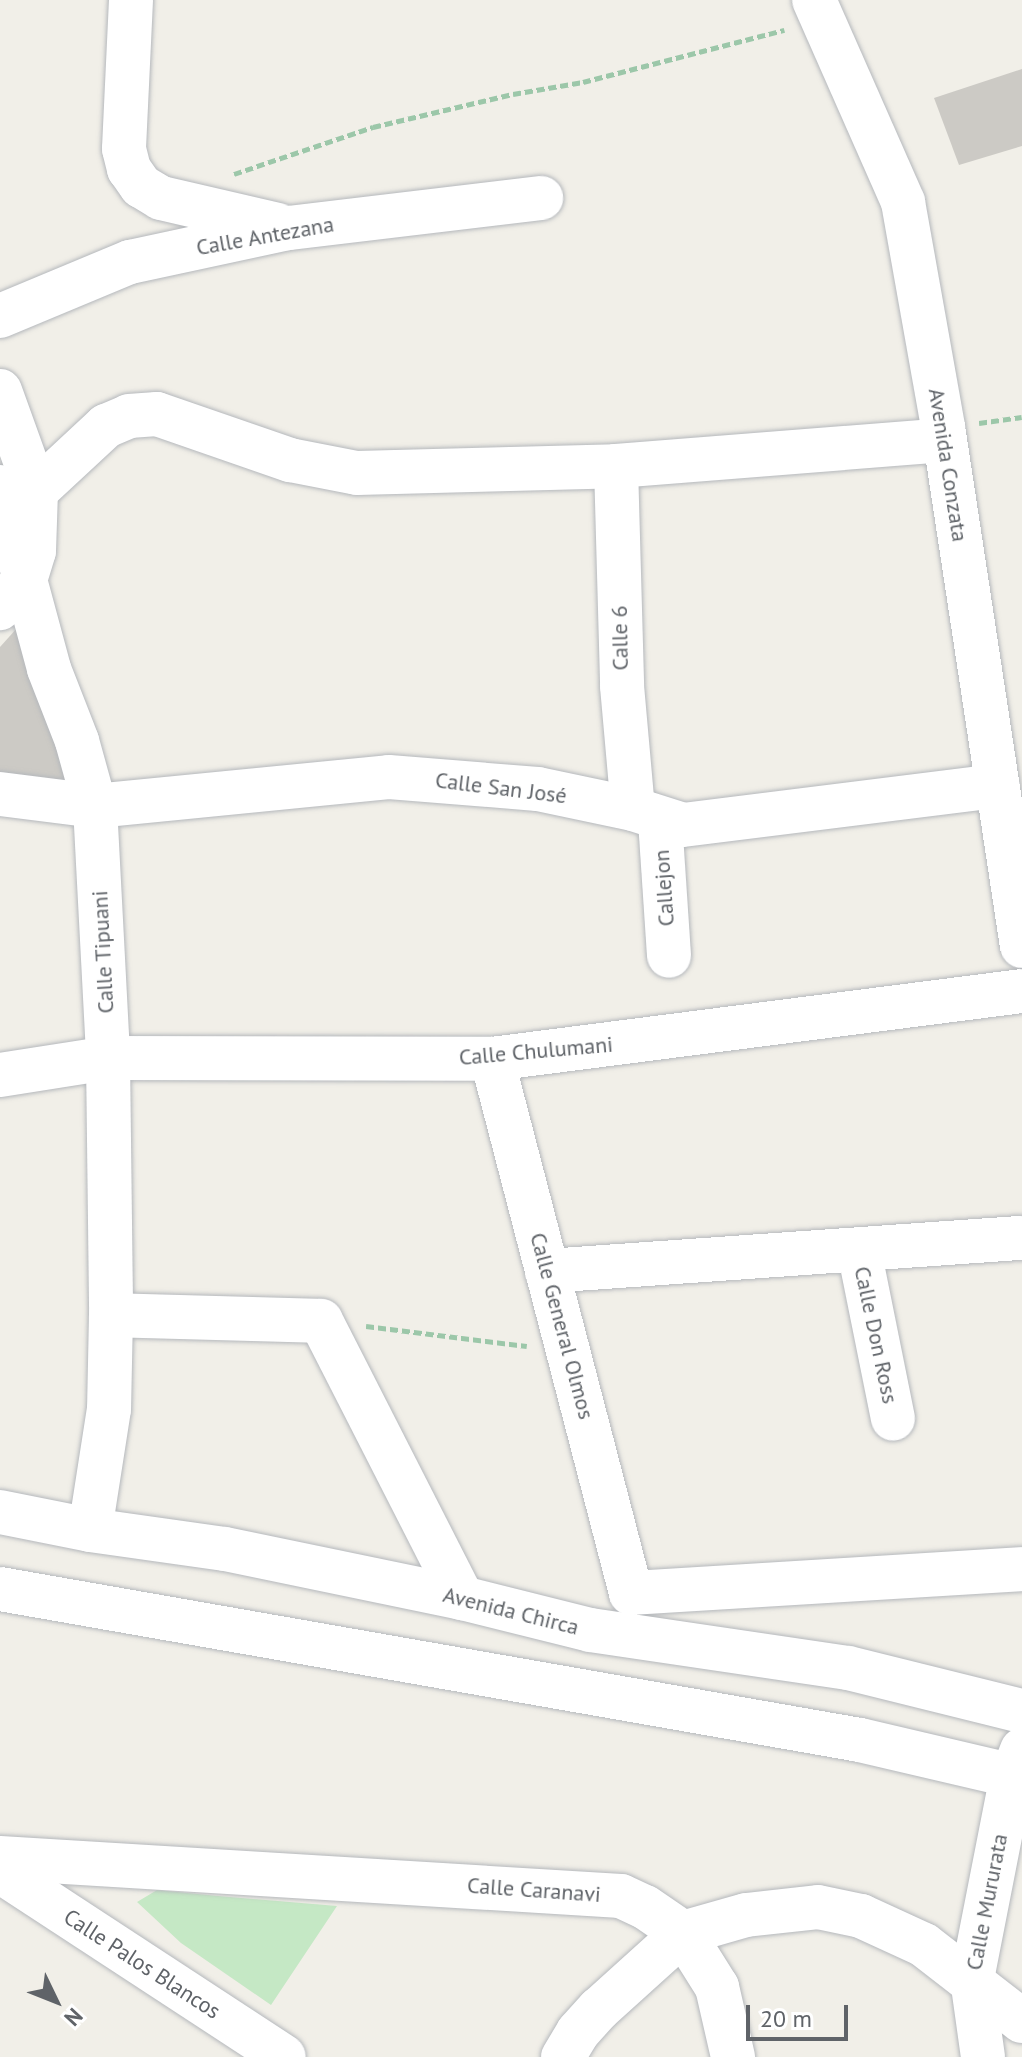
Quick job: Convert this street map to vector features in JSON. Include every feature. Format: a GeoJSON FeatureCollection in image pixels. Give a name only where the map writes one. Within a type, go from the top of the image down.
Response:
{"type":"FeatureCollection","features":[{"type":"Feature","properties":{"kind":"street"},"geometry":{"type":"LineString","coordinates":[[131,0],[124,149],[141,186],[161,198],[289,228]]}},
{"type":"Feature","properties":{"kind":"street","name":"Avenida Conzata"},"geometry":{"type":"LineString","coordinates":[[817,6],[903,202],[944,440],[1022,946]]}},
{"type":"Feature","properties":{"kind":"street","name":"Calle Antezana"},"geometry":{"type":"LineString","coordinates":[[0,316],[130,262],[289,228],[541,198]]}},
{"type":"Feature","properties":{"kind":"street","name":"Calle Tipuani"},"geometry":{"type":"LineString","coordinates":[[0,391],[18,489],[34,551],[13,593],[49,669],[77,741],[95,806],[108,1058],[111,1315],[109,1409],[90,1530]]}},
{"type":"Feature","properties":{"kind":"street"},"geometry":{"type":"LineString","coordinates":[[18,489],[106,426],[129,416],[157,414],[290,460],[357,473],[616,466],[944,440]]}},
{"type":"Feature","properties":{"kind":"street","name":"Calle 6"},"geometry":{"type":"LineString","coordinates":[[616,466],[622,686],[646,814]]}},
{"type":"Feature","properties":{"kind":"street","name":"Calle San José"},"geometry":{"type":"LineString","coordinates":[[0,794],[95,806],[389,777],[538,789],[683,825],[998,786]]}},
{"type":"Feature","properties":{"kind":"street","name":"Callejon"},"geometry":{"type":"LineString","coordinates":[[646,814],[669,956]]}},
{"type":"Feature","properties":{"kind":"street","name":"Calle Chulumani"},"geometry":{"type":"LineString","coordinates":[[0,1075],[108,1058],[492,1059],[1022,991]]}},
{"type":"Feature","properties":{"kind":"street","name":"Calle General Olmos"},"geometry":{"type":"LineString","coordinates":[[492,1059],[631,1593],[1022,1569]]}},
{"type":"Feature","properties":{"kind":"street"},"geometry":{"type":"LineString","coordinates":[[547,1271],[1022,1238]]}},
{"type":"Feature","properties":{"kind":"street","name":"Calle Don Ross"},"geometry":{"type":"LineString","coordinates":[[859,1250],[893,1419]]}},
{"type":"Feature","properties":{"kind":"street"},"geometry":{"type":"LineString","coordinates":[[111,1315],[321,1321],[462,1598]]}},
{"type":"Feature","properties":{"kind":"street","name":"Avenida Chirca"},"geometry":{"type":"LineString","coordinates":[[0,1512],[90,1530],[225,1549],[462,1598],[590,1630],[848,1668],[1022,1711]]}},
{"type":"Feature","properties":{"kind":"street"},"geometry":{"type":"LineString","coordinates":[[0,1589],[1019,1768]]}},
{"type":"Feature","properties":{"kind":"street","name":"Calle Mururata"},"geometry":{"type":"LineString","coordinates":[[983,2057],[972,1979],[1019,1768]]}},
{"type":"Feature","properties":{"kind":"street","name":"Calle Caranavi"},"geometry":{"type":"LineString","coordinates":[[0,1858],[621,1896],[645,1907],[683,1933]]}},
{"type":"Feature","properties":{"kind":"street","name":"Calle Palos Blancos"},"geometry":{"type":"LineString","coordinates":[[0,1871],[284,2057]]}},
{"type":"Feature","properties":{"kind":"street"},"geometry":{"type":"LineString","coordinates":[[563,2057],[578,2032],[599,2009],[683,1933],[746,1915],[818,1907],[861,1916],[924,1945],[972,1979],[1022,2021]]}},
{"type":"Feature","properties":{"kind":"street"},"geometry":{"type":"LineString","coordinates":[[683,1933],[717,1987],[733,2057]]}},
{"type":"Feature","properties":{"kind":"street"},"geometry":{"type":"LineString","coordinates":[[972,1979],[1005,2057]]}},
{"type":"Feature","properties":{"kind":"path"},"geometry":{"type":"LineString","coordinates":[[222,178],[373,127],[513,94],[583,82],[777,34],[817,6]]}},
{"type":"Feature","properties":{"kind":"path"},"geometry":{"type":"LineString","coordinates":[[321,1321],[568,1351]]}},
{"type":"Feature","properties":{"kind":"green space"},"geometry":{"type":"Polygon","coordinates":[[[157,1890],[337,1906],[271,2005],[181,1943],[137,1902],[157,1890]]]}},
{"type":"Feature","properties":{"kind":"building"},"geometry":{"type":"Polygon","coordinates":[[[1022,69],[1022,146],[959,165],[934,98],[1022,69]]]}},
{"type":"Feature","properties":{"kind":"building"},"geometry":{"type":"Polygon","coordinates":[[[18,627],[68,781],[0,775],[0,647],[18,627]]]}}]}
